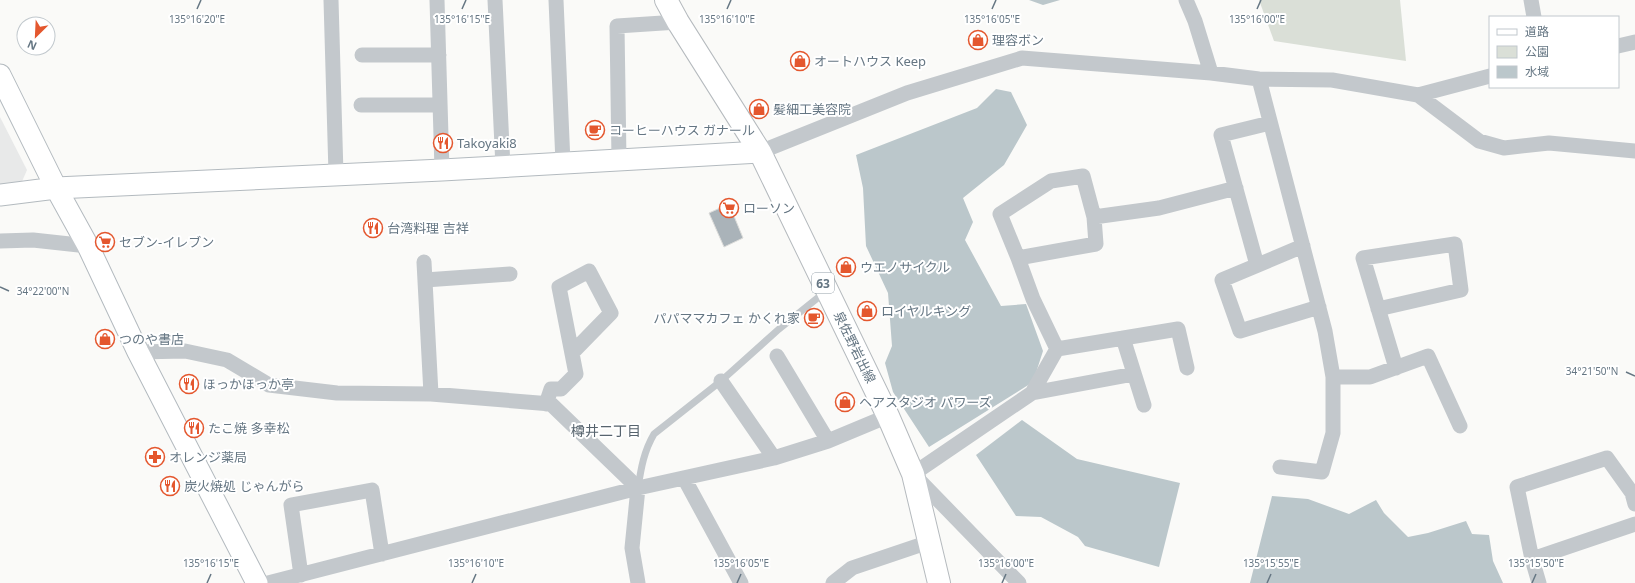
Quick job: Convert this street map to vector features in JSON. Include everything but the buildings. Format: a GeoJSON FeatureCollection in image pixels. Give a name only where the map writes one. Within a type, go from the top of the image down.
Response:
{"type":"FeatureCollection","features":[{"type":"Feature","properties":{"kind":"main road","name":"泉佐野岩出線"},"geometry":{"type":"LineString","coordinates":[[666,0],[678,22],[760,152],[888,416],[913,474],[939,583]]}},
{"type":"Feature","properties":{"kind":"street"},"geometry":{"type":"LineString","coordinates":[[331,0],[336,174]]}},
{"type":"Feature","properties":{"kind":"street"},"geometry":{"type":"LineString","coordinates":[[437,0],[442,170]]}},
{"type":"Feature","properties":{"kind":"street"},"geometry":{"type":"LineString","coordinates":[[495,0],[503,167]]}},
{"type":"Feature","properties":{"kind":"street"},"geometry":{"type":"LineString","coordinates":[[556,0],[563,163]]}},
{"type":"Feature","properties":{"kind":"street"},"geometry":{"type":"LineString","coordinates":[[1186,0],[1195,21],[1211,73]]}},
{"type":"Feature","properties":{"kind":"street"},"geometry":{"type":"LineString","coordinates":[[1531,0],[1534,16]]}},
{"type":"Feature","properties":{"kind":"street"},"geometry":{"type":"LineString","coordinates":[[619,160],[617,26],[678,22]]}},
{"type":"Feature","properties":{"kind":"street"},"geometry":{"type":"LineString","coordinates":[[1619,46],[1635,42]]}},
{"type":"Feature","properties":{"kind":"street"},"geometry":{"type":"LineString","coordinates":[[362,55],[439,55]]}},
{"type":"Feature","properties":{"kind":"street"},"geometry":{"type":"LineString","coordinates":[[0,195],[56,188],[503,167],[760,152],[908,93],[1022,58],[1211,73],[1259,79],[1332,80],[1418,95],[1489,76]]}},
{"type":"Feature","properties":{"kind":"street"},"geometry":{"type":"LineString","coordinates":[[0,75],[56,188],[88,246],[138,352],[257,583]]}},
{"type":"Feature","properties":{"kind":"street"},"geometry":{"type":"LineString","coordinates":[[1259,79],[1325,331],[1333,377],[1333,433],[1322,472],[1280,467]]}},
{"type":"Feature","properties":{"kind":"street"},"geometry":{"type":"LineString","coordinates":[[1418,95],[1479,142],[1504,148],[1549,143],[1635,151]]}},
{"type":"Feature","properties":{"kind":"street"},"geometry":{"type":"LineString","coordinates":[[361,105],[440,105]]}},
{"type":"Feature","properties":{"kind":"street"},"geometry":{"type":"LineString","coordinates":[[1257,265],[1221,135],[1270,123]]}},
{"type":"Feature","properties":{"kind":"street"},"geometry":{"type":"LineString","coordinates":[[1018,258],[1096,244],[1094,217],[1083,176],[1051,181],[1000,214],[1033,299],[1057,349]]}},
{"type":"Feature","properties":{"kind":"street"},"geometry":{"type":"LineString","coordinates":[[1094,217],[1159,208],[1236,188]]}},
{"type":"Feature","properties":{"kind":"street"},"geometry":{"type":"LineString","coordinates":[[0,241],[33,240],[88,246]]}},
{"type":"Feature","properties":{"kind":"street"},"geometry":{"type":"LineString","coordinates":[[1378,309],[1461,290],[1455,244],[1363,258],[1378,309],[1396,368]]}},
{"type":"Feature","properties":{"kind":"street"},"geometry":{"type":"LineString","coordinates":[[1303,246],[1222,280],[1240,331],[1319,307]]}},
{"type":"Feature","properties":{"kind":"street"},"geometry":{"type":"LineString","coordinates":[[424,262],[431,394]]}},
{"type":"Feature","properties":{"kind":"street"},"geometry":{"type":"LineString","coordinates":[[546,404],[551,389],[561,389],[576,374],[559,287],[589,271],[611,313],[572,353]]}},
{"type":"Feature","properties":{"kind":"street"},"geometry":{"type":"LineString","coordinates":[[425,280],[510,274]]}},
{"type":"Feature","properties":{"kind":"street"},"geometry":{"type":"LineString","coordinates":[[1057,349],[1178,329],[1187,368]]}},
{"type":"Feature","properties":{"kind":"street"},"geometry":{"type":"LineString","coordinates":[[1123,338],[1144,405]]}},
{"type":"Feature","properties":{"kind":"street"},"geometry":{"type":"LineString","coordinates":[[1032,393],[1057,349]]}},
{"type":"Feature","properties":{"kind":"street"},"geometry":{"type":"LineString","coordinates":[[138,352],[186,351],[227,360],[270,385],[337,393],[431,394],[551,404],[638,488]]}},
{"type":"Feature","properties":{"kind":"street"},"geometry":{"type":"LineString","coordinates":[[777,356],[828,441]]}},
{"type":"Feature","properties":{"kind":"street"},"geometry":{"type":"LineString","coordinates":[[1333,377],[1370,377],[1428,356],[1460,426]]}},
{"type":"Feature","properties":{"kind":"street"},"geometry":{"type":"LineString","coordinates":[[1019,583],[913,474],[1032,393],[1134,374]]}},
{"type":"Feature","properties":{"kind":"street"},"geometry":{"type":"LineString","coordinates":[[722,381],[774,458]]}},
{"type":"Feature","properties":{"kind":"street"},"geometry":{"type":"LineString","coordinates":[[268,583],[638,488],[774,458],[828,441],[888,416]]}},
{"type":"Feature","properties":{"kind":"street"},"geometry":{"type":"LineString","coordinates":[[1539,583],[1532,559],[1517,488],[1606,458],[1632,493],[1635,504]]}},
{"type":"Feature","properties":{"kind":"street"},"geometry":{"type":"LineString","coordinates":[[684,478],[741,583]]}},
{"type":"Feature","properties":{"kind":"street"},"geometry":{"type":"LineString","coordinates":[[638,488],[632,548],[638,583]]}},
{"type":"Feature","properties":{"kind":"street"},"geometry":{"type":"LineString","coordinates":[[301,575],[291,505],[372,490],[382,554]]}},
{"type":"Feature","properties":{"kind":"street"},"geometry":{"type":"LineString","coordinates":[[1532,559],[1635,524]]}},
{"type":"Feature","properties":{"kind":"street"},"geometry":{"type":"LineString","coordinates":[[833,583],[852,568],[929,542]]}},
{"type":"Feature","properties":{"kind":"lane"},"geometry":{"type":"LineString","coordinates":[[638,488],[643,459],[648,444],[654,434],[722,381],[779,329],[827,291]]}},
{"type":"Feature","properties":{"kind":"shaded area"},"geometry":{"type":"Polygon","coordinates":[[[0,117],[27,170],[20,186],[0,188],[0,117]]]}},
{"type":"Feature","properties":{"kind":"green space"},"geometry":{"type":"Polygon","coordinates":[[[1259,0],[1400,0],[1406,61],[1274,41],[1259,0]]]}},
{"type":"Feature","properties":{"kind":"water"},"geometry":{"type":"Polygon","coordinates":[[[1029,0],[1060,0],[1043,5],[1029,0]]]}},
{"type":"Feature","properties":{"kind":"water"},"geometry":{"type":"Polygon","coordinates":[[[996,89],[1011,92],[1027,125],[1004,165],[963,198],[973,222],[965,240],[1001,306],[1026,304],[1043,351],[1033,382],[929,447],[893,392],[885,363],[892,346],[888,293],[866,246],[863,188],[856,155],[977,108],[996,89]]]}},
{"type":"Feature","properties":{"kind":"water"},"geometry":{"type":"Polygon","coordinates":[[[1022,420],[1077,459],[1180,483],[1159,567],[1085,546],[1078,537],[1041,517],[1016,516],[976,455],[1022,420]]]}},
{"type":"Feature","properties":{"kind":"water"},"geometry":{"type":"Polygon","coordinates":[[[1272,496],[1308,499],[1349,514],[1376,500],[1384,513],[1408,537],[1428,533],[1466,521],[1472,534],[1489,535],[1493,561],[1503,583],[1250,583],[1272,496]]]}},
{"type":"Feature","properties":{"kind":"place","name":"理容ボン"},"geometry":{"type":"Point","coordinates":[978,40]}},
{"type":"Feature","properties":{"kind":"place","name":"オートハウス Keep"},"geometry":{"type":"Point","coordinates":[800,61]}},
{"type":"Feature","properties":{"kind":"place","name":"髪細工美容院"},"geometry":{"type":"Point","coordinates":[759,109]}},
{"type":"Feature","properties":{"kind":"place","name":"コーヒーハウス ガナール"},"geometry":{"type":"Point","coordinates":[595,130]}},
{"type":"Feature","properties":{"kind":"place","name":"Takoyaki8"},"geometry":{"type":"Point","coordinates":[443,143]}},
{"type":"Feature","properties":{"kind":"place","name":"ローソン"},"geometry":{"type":"Point","coordinates":[729,208]}},
{"type":"Feature","properties":{"kind":"place","name":"台湾料理 吉祥"},"geometry":{"type":"Point","coordinates":[373,228]}},
{"type":"Feature","properties":{"kind":"place","name":"セブン-イレブン"},"geometry":{"type":"Point","coordinates":[105,242]}},
{"type":"Feature","properties":{"kind":"place","name":"ウエノサイクル"},"geometry":{"type":"Point","coordinates":[846,267]}},
{"type":"Feature","properties":{"kind":"place","name":"ロイヤルキング"},"geometry":{"type":"Point","coordinates":[867,311]}},
{"type":"Feature","properties":{"kind":"place","name":"パパママカフェ かくれ家"},"geometry":{"type":"Point","coordinates":[814,318]}},
{"type":"Feature","properties":{"kind":"place","name":"つのや書店"},"geometry":{"type":"Point","coordinates":[105,339]}},
{"type":"Feature","properties":{"kind":"place","name":"ほっかほっか亭"},"geometry":{"type":"Point","coordinates":[189,384]}},
{"type":"Feature","properties":{"kind":"place","name":"ヘアスタジオ パワーズ"},"geometry":{"type":"Point","coordinates":[845,402]}},
{"type":"Feature","properties":{"kind":"place","name":"たこ焼 多幸松"},"geometry":{"type":"Point","coordinates":[194,428]}},
{"type":"Feature","properties":{"kind":"place","name":"オレンジ薬局"},"geometry":{"type":"Point","coordinates":[155,457]}},
{"type":"Feature","properties":{"kind":"place","name":"炭火焼処 じゃんがら"},"geometry":{"type":"Point","coordinates":[170,486]}},
{"type":"Feature","properties":{"kind":"district","name":"樽井二丁目"},"geometry":{"type":"Point","coordinates":[606,430]}}]}
